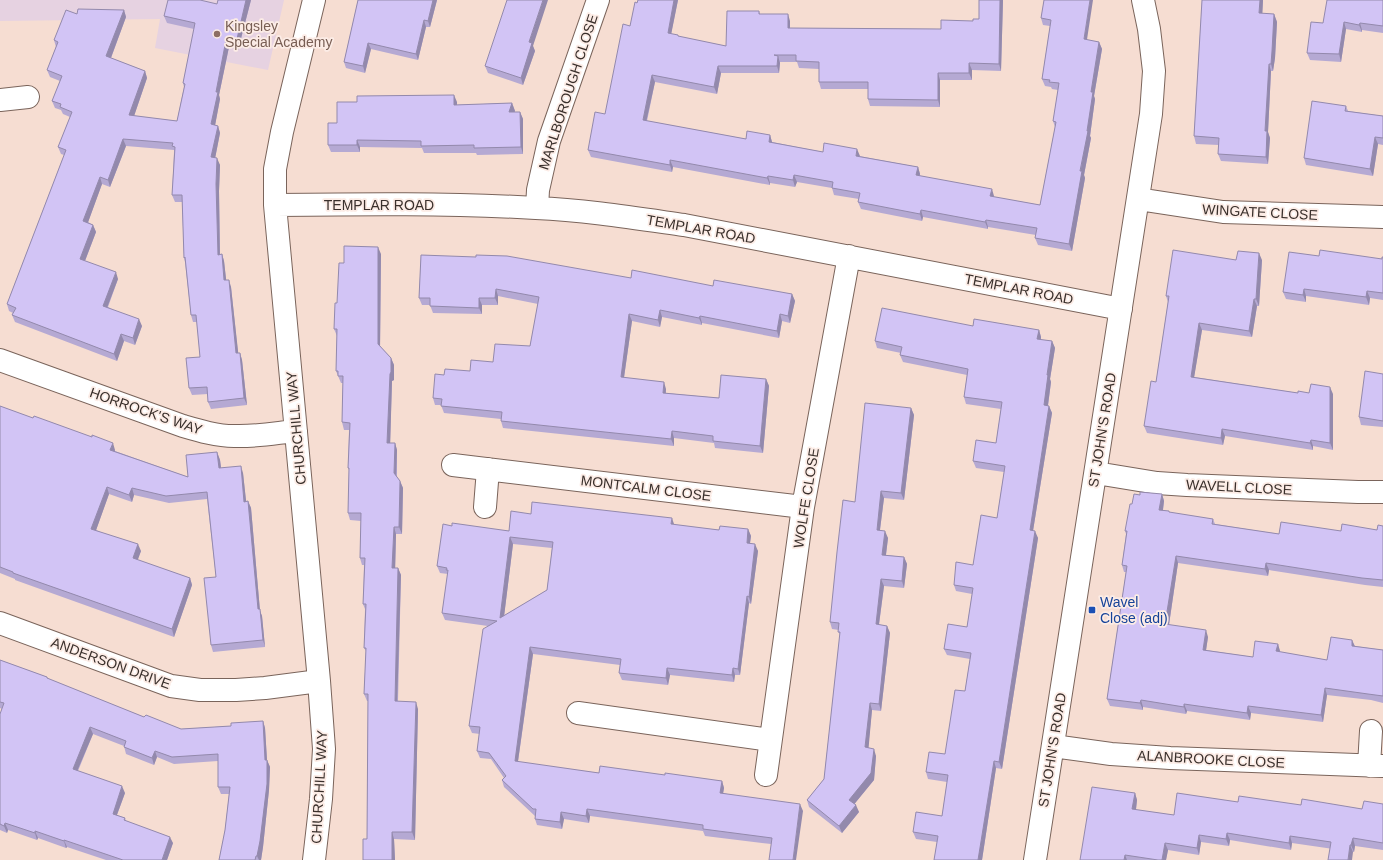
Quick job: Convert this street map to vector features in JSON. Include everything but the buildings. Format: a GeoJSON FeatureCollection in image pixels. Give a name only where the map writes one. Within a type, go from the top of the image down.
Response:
{"type":"FeatureCollection","features":[{"type":"Feature","properties":{"kind":"street","name":"CHURCHILL WAY"},"geometry":{"type":"LineString","coordinates":[[314,0],[282,132],[275,169],[275,205],[324,749],[321,799],[314,860]]}},
{"type":"Feature","properties":{"kind":"street","name":"MARLBOROUGH CLOSE"},"geometry":{"type":"LineString","coordinates":[[537,208],[538,190],[549,141],[598,0]]}},
{"type":"Feature","properties":{"kind":"street","name":"ST JOHN'S ROAD"},"geometry":{"type":"LineString","coordinates":[[1035,860],[1151,114],[1154,71],[1149,29],[1143,0]]}},
{"type":"Feature","properties":{"kind":"street"},"geometry":{"type":"LineString","coordinates":[[0,100],[28,97]]}},
{"type":"Feature","properties":{"kind":"street","name":"WINGATE CLOSE"},"geometry":{"type":"LineString","coordinates":[[1138,199],[1223,212],[1383,217]]}},
{"type":"Feature","properties":{"kind":"street","name":"TEMPLAR ROAD"},"geometry":{"type":"LineString","coordinates":[[275,205],[395,204],[537,208],[623,216],[684,225],[1121,309]]}},
{"type":"Feature","properties":{"kind":"street","name":"WOLFE CLOSE"},"geometry":{"type":"LineString","coordinates":[[766,776],[803,507],[849,256]]}},
{"type":"Feature","properties":{"kind":"street","name":"HORROCK'S WAY"},"geometry":{"type":"LineString","coordinates":[[0,360],[202,432],[234,436],[251,436],[296,431]]}},
{"type":"Feature","properties":{"kind":"street","name":"MONTCALM CLOSE"},"geometry":{"type":"LineString","coordinates":[[453,465],[803,507]]}},
{"type":"Feature","properties":{"kind":"street"},"geometry":{"type":"LineString","coordinates":[[485,507],[488,469]]}},
{"type":"Feature","properties":{"kind":"street","name":"WAVELL CLOSE"},"geometry":{"type":"LineString","coordinates":[[1096,473],[1157,483],[1187,485],[1383,492]]}},
{"type":"Feature","properties":{"kind":"street","name":"ANDERSON DRIVE"},"geometry":{"type":"LineString","coordinates":[[0,622],[171,686],[200,690],[236,690],[319,681]]}},
{"type":"Feature","properties":{"kind":"street"},"geometry":{"type":"LineString","coordinates":[[578,713],[770,740]]}},
{"type":"Feature","properties":{"kind":"street","name":"ALANBROOKE CLOSE"},"geometry":{"type":"LineString","coordinates":[[1053,746],[1111,754],[1170,758],[1376,766],[1371,731]]}},
{"type":"Feature","properties":{"kind":"shaded area","name":"Kingsley Special Academy"},"geometry":{"type":"Polygon","coordinates":[[[0,0],[284,0],[268,70],[155,48],[160,19],[0,21],[0,0]]]}},
{"type":"Feature","properties":{"kind":"place","name":"Kingsley Special Academy"},"geometry":{"type":"Point","coordinates":[217,34]}},
{"type":"Feature","properties":{"kind":"place","name":"Wavel Close (adj)"},"geometry":{"type":"Point","coordinates":[1092,610]}}]}
